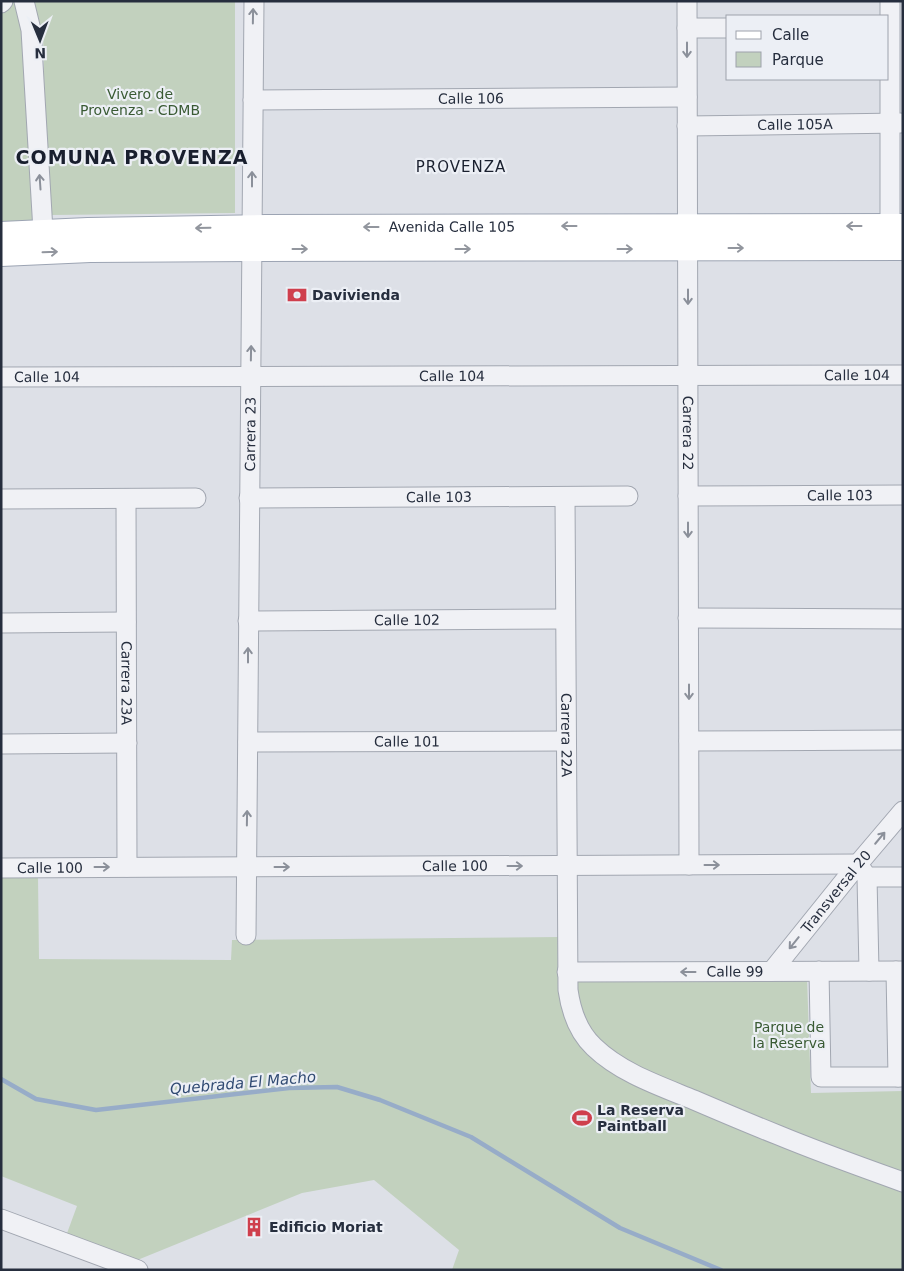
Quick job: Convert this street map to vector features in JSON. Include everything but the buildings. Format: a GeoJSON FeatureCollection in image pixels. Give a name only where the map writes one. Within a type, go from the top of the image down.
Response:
{"type":"FeatureCollection","features":[{"type":"Feature","properties":{"kind":"main road","name":"Avenida Calle 105"},"geometry":{"type":"LineString","coordinates":[[1,234],[44,231],[252,238],[688,237],[896,226]]}},
{"type":"Feature","properties":{"kind":"main road","name":"Avenida Calle 105"},"geometry":{"type":"LineString","coordinates":[[688,237],[903,248]]}},
{"type":"Feature","properties":{"kind":"main road","name":"Avenida Calle 105"},"geometry":{"type":"LineString","coordinates":[[1,254],[90,250],[252,238]]}},
{"type":"Feature","properties":{"kind":"street"},"geometry":{"type":"LineString","coordinates":[[24,1],[31,30],[44,231]]}},
{"type":"Feature","properties":{"kind":"street","name":"Carrera 23"},"geometry":{"type":"LineString","coordinates":[[246,935],[254,1]]}},
{"type":"Feature","properties":{"kind":"street","name":"Carrera 22"},"geometry":{"type":"LineString","coordinates":[[687,1],[689,865]]}},
{"type":"Feature","properties":{"kind":"street"},"geometry":{"type":"LineString","coordinates":[[890,1],[894,29],[896,226]]}},
{"type":"Feature","properties":{"kind":"street"},"geometry":{"type":"LineString","coordinates":[[687,28],[726,28]]}},
{"type":"Feature","properties":{"kind":"street","name":"Calle 106"},"geometry":{"type":"LineString","coordinates":[[253,100],[687,97]]}},
{"type":"Feature","properties":{"kind":"street","name":"Calle 105A"},"geometry":{"type":"LineString","coordinates":[[687,126],[896,123]]}},
{"type":"Feature","properties":{"kind":"street","name":"Calle 104"},"geometry":{"type":"LineString","coordinates":[[1,377],[903,375]]}},
{"type":"Feature","properties":{"kind":"street","name":"Calle 103"},"geometry":{"type":"LineString","coordinates":[[688,496],[903,495]]}},
{"type":"Feature","properties":{"kind":"street","name":"Carrera 22A"},"geometry":{"type":"LineString","coordinates":[[565,496],[567,972],[570,1004],[576,1020],[592,1046],[602,1055],[637,1076],[778,1136],[903,1182]]}},
{"type":"Feature","properties":{"kind":"street","name":"Calle 103"},"geometry":{"type":"LineString","coordinates":[[249,498],[628,496]]}},
{"type":"Feature","properties":{"kind":"street","name":"Carrera 23A"},"geometry":{"type":"LineString","coordinates":[[126,498],[127,867]]}},
{"type":"Feature","properties":{"kind":"street"},"geometry":{"type":"LineString","coordinates":[[1,499],[196,498]]}},
{"type":"Feature","properties":{"kind":"street"},"geometry":{"type":"LineString","coordinates":[[688,618],[903,619]]}},
{"type":"Feature","properties":{"kind":"street","name":"Calle 102"},"geometry":{"type":"LineString","coordinates":[[248,621],[565,619]]}},
{"type":"Feature","properties":{"kind":"street"},"geometry":{"type":"LineString","coordinates":[[1,623],[126,622]]}},
{"type":"Feature","properties":{"kind":"street"},"geometry":{"type":"LineString","coordinates":[[689,741],[903,740]]}},
{"type":"Feature","properties":{"kind":"street","name":"Calle 101"},"geometry":{"type":"LineString","coordinates":[[248,742],[566,741]]}},
{"type":"Feature","properties":{"kind":"street"},"geometry":{"type":"LineString","coordinates":[[1,744],[126,743]]}},
{"type":"Feature","properties":{"kind":"street","name":"Transversal 20"},"geometry":{"type":"LineString","coordinates":[[772,971],[863,871],[903,812]]}},
{"type":"Feature","properties":{"kind":"street","name":"Calle 100"},"geometry":{"type":"LineString","coordinates":[[1,868],[689,865],[863,871],[903,877]]}},
{"type":"Feature","properties":{"kind":"street"},"geometry":{"type":"LineString","coordinates":[[863,871],[869,971]]}},
{"type":"Feature","properties":{"kind":"street"},"geometry":{"type":"LineString","coordinates":[[819,971],[821,1077],[900,1076],[899,971]]}},
{"type":"Feature","properties":{"kind":"street","name":"Calle 99"},"geometry":{"type":"LineString","coordinates":[[567,972],[899,971]]}},
{"type":"Feature","properties":{"kind":"street"},"geometry":{"type":"LineString","coordinates":[[1,1219],[138,1270]]}},
{"type":"Feature","properties":{"kind":"green space"},"geometry":{"type":"Polygon","coordinates":[[[12,1],[21,1],[27,33],[32,220],[1,222],[1,12],[12,1]]]}},
{"type":"Feature","properties":{"kind":"green space","name":"Vivero de Provenza - CDMB"},"geometry":{"type":"Polygon","coordinates":[[[31,1],[235,1],[235,213],[52,215],[45,115],[43,33],[31,1]]]}},
{"type":"Feature","properties":{"kind":"green space","name":"Parque de la Reserva"},"geometry":{"type":"Polygon","coordinates":[[[1,877],[38,877],[39,959],[231,960],[232,940],[560,937],[559,979],[807,978],[811,1093],[903,1091],[903,1270],[452,1270],[459,1250],[374,1180],[302,1193],[135,1261],[66,1236],[77,1206],[1,1176],[1,877]]]}},
{"type":"Feature","properties":{"kind":"waterway","name":"Quebrada El Macho"},"geometry":{"type":"LineString","coordinates":[[1,1079],[36,1099],[96,1110],[289,1088],[337,1087],[380,1100],[471,1137],[620,1228],[721,1270]]}},
{"type":"Feature","properties":{"kind":"place","name":"Davivienda"},"geometry":{"type":"Point","coordinates":[297,295]}},
{"type":"Feature","properties":{"kind":"place","name":"La Reserva Paintball"},"geometry":{"type":"Point","coordinates":[582,1118]}},
{"type":"Feature","properties":{"kind":"place","name":"Edificio Moriat"},"geometry":{"type":"Point","coordinates":[254,1227]}},
{"type":"Feature","properties":{"kind":"district","name":"COMUNA PROVENZA"},"geometry":{"type":"Point","coordinates":[132,157]}},
{"type":"Feature","properties":{"kind":"district","name":"PROVENZA"},"geometry":{"type":"Point","coordinates":[461,167]}}]}
